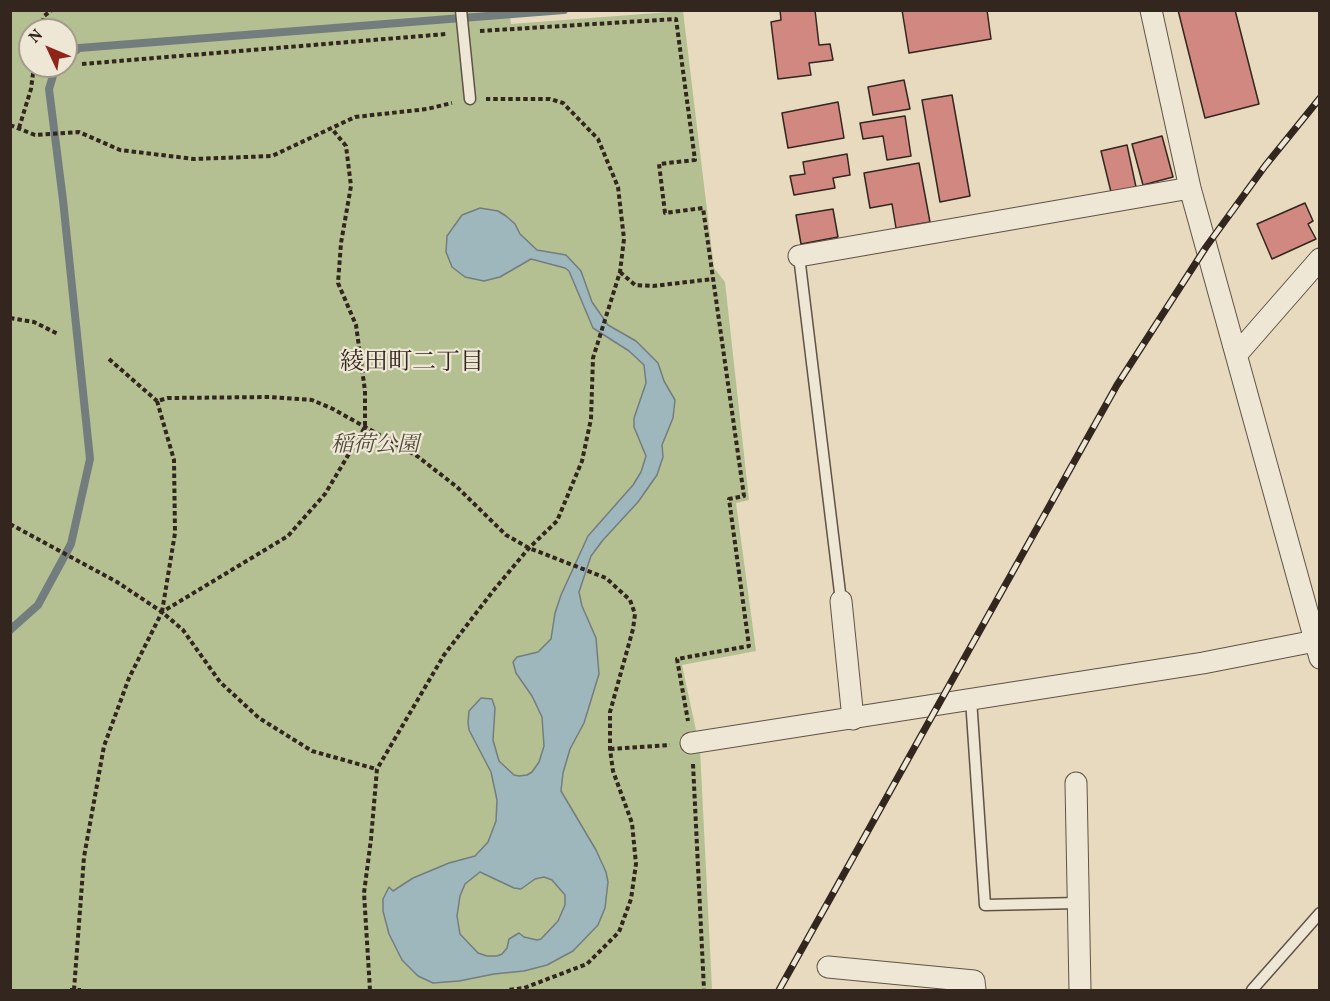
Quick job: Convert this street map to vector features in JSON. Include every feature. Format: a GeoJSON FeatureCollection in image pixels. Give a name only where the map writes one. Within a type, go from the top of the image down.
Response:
{"type":"FeatureCollection","features":[{"type":"Feature","properties":{"kind":"street"},"geometry":{"type":"LineString","coordinates":[[691,743],[1318,644],[1190,188],[1151,10]]}},
{"type":"Feature","properties":{"kind":"street"},"geometry":{"type":"LineString","coordinates":[[799,256],[1190,188]]}},
{"type":"Feature","properties":{"kind":"street"},"geometry":{"type":"LineString","coordinates":[[1237,354],[1320,259]]}},
{"type":"Feature","properties":{"kind":"street"},"geometry":{"type":"LineString","coordinates":[[841,601],[853,719]]}},
{"type":"Feature","properties":{"kind":"street"},"geometry":{"type":"LineString","coordinates":[[1076,783],[1080,990]]}},
{"type":"Feature","properties":{"kind":"street"},"geometry":{"type":"LineString","coordinates":[[828,967],[974,981],[975,990]]}},
{"type":"Feature","properties":{"kind":"lane"},"geometry":{"type":"LineString","coordinates":[[461,10],[470,99]]}},
{"type":"Feature","properties":{"kind":"lane"},"geometry":{"type":"LineString","coordinates":[[799,256],[841,601]]}},
{"type":"Feature","properties":{"kind":"lane"},"geometry":{"type":"LineString","coordinates":[[970,699],[985,905],[1078,903]]}},
{"type":"Feature","properties":{"kind":"lane"},"geometry":{"type":"LineString","coordinates":[[1252,990],[1320,913]]}},
{"type":"Feature","properties":{"kind":"path"},"geometry":{"type":"LineString","coordinates":[[82,64],[463,32],[676,19],[695,160],[659,164],[665,213],[703,208],[744,496],[729,499],[749,645],[677,659],[691,743],[698,827],[704,990]]}},
{"type":"Feature","properties":{"kind":"path"},"geometry":{"type":"LineString","coordinates":[[19,128],[32,78]]}},
{"type":"Feature","properties":{"kind":"path"},"geometry":{"type":"LineString","coordinates":[[10,125],[35,135],[79,132],[120,150],[194,159],[272,156],[355,117],[427,109],[470,99],[550,99],[563,103],[598,139],[618,187],[624,239],[620,272],[593,358],[591,419],[582,461],[557,521],[529,548],[444,655],[377,770],[364,893],[370,990]]}},
{"type":"Feature","properties":{"kind":"path"},"geometry":{"type":"LineString","coordinates":[[162,612],[288,536],[325,494],[365,427],[365,391],[356,325],[338,283],[341,243],[351,186],[349,166],[346,146],[332,129]]}},
{"type":"Feature","properties":{"kind":"path"},"geometry":{"type":"LineString","coordinates":[[620,272],[635,285],[653,286],[713,279]]}},
{"type":"Feature","properties":{"kind":"path"},"geometry":{"type":"LineString","coordinates":[[10,318],[34,322],[58,334]]}},
{"type":"Feature","properties":{"kind":"path"},"geometry":{"type":"LineString","coordinates":[[81,990],[72,990],[84,856],[104,746],[129,678],[162,612],[175,533],[174,460],[157,401],[109,358]]}},
{"type":"Feature","properties":{"kind":"path"},"geometry":{"type":"LineString","coordinates":[[157,401],[168,398],[270,397],[312,400],[333,409],[417,456],[457,488],[506,536],[529,548],[606,578],[630,600],[635,614],[633,629],[610,711],[610,750],[613,771],[632,823],[636,864],[631,899],[619,932],[587,964],[525,988],[508,990]]}},
{"type":"Feature","properties":{"kind":"path"},"geometry":{"type":"LineString","coordinates":[[10,524],[117,582],[162,612],[183,630],[220,682],[259,718],[312,751],[377,770]]}},
{"type":"Feature","properties":{"kind":"path"},"geometry":{"type":"LineString","coordinates":[[610,750],[691,743]]}},
{"type":"Feature","properties":{"kind":"green space","name":"稲荷公園"},"geometry":{"type":"Polygon","coordinates":[[[509,10],[511,24],[683,11],[714,268],[725,282],[749,500],[736,503],[756,651],[682,665],[700,749],[712,990],[11,990],[10,11],[509,10]]]}},
{"type":"Feature","properties":{"kind":"water"},"geometry":{"type":"Polygon","coordinates":[[[480,208],[498,211],[515,224],[520,234],[537,250],[566,255],[581,271],[592,302],[608,325],[636,341],[658,363],[664,381],[675,400],[673,418],[662,445],[663,457],[657,475],[638,502],[591,556],[579,592],[582,606],[596,638],[599,674],[584,723],[570,749],[563,773],[561,791],[596,850],[606,872],[608,882],[605,908],[598,925],[573,951],[547,965],[524,971],[433,983],[418,976],[402,960],[389,934],[383,911],[383,899],[389,887],[393,891],[413,878],[449,863],[475,856],[488,842],[496,821],[497,800],[491,772],[469,730],[468,722],[469,711],[481,698],[492,699],[495,708],[493,740],[499,761],[514,775],[519,776],[532,772],[539,762],[544,746],[542,717],[532,696],[516,673],[513,662],[517,657],[538,652],[551,639],[555,613],[561,595],[588,536],[633,485],[641,472],[646,456],[634,427],[634,418],[646,383],[644,365],[629,351],[593,328],[569,271],[565,268],[531,259],[500,277],[484,281],[465,277],[452,267],[446,252],[447,236],[462,215],[480,208]],[[480,872],[465,884],[460,896],[457,916],[460,934],[478,953],[487,956],[502,954],[507,948],[509,939],[519,933],[524,937],[541,939],[558,921],[565,905],[565,895],[552,880],[544,877],[535,879],[521,889],[480,872]]]}},
{"type":"Feature","properties":{"kind":"building"},"geometry":{"type":"Polygon","coordinates":[[[780,10],[815,10],[819,45],[830,44],[833,60],[809,63],[811,75],[778,79],[771,22],[781,20],[780,10]]]}},
{"type":"Feature","properties":{"kind":"building"},"geometry":{"type":"Polygon","coordinates":[[[902,10],[987,10],[991,39],[909,53],[902,10]]]}},
{"type":"Feature","properties":{"kind":"building"},"geometry":{"type":"Polygon","coordinates":[[[1178,10],[1235,10],[1259,104],[1205,118],[1178,10]]]}},
{"type":"Feature","properties":{"kind":"building"},"geometry":{"type":"Polygon","coordinates":[[[904,80],[910,109],[873,115],[868,87],[904,80]]]}},
{"type":"Feature","properties":{"kind":"building"},"geometry":{"type":"Polygon","coordinates":[[[952,95],[970,196],[940,202],[922,100],[952,95]]]}},
{"type":"Feature","properties":{"kind":"building"},"geometry":{"type":"Polygon","coordinates":[[[838,102],[844,138],[788,148],[782,113],[838,102]]]}},
{"type":"Feature","properties":{"kind":"building"},"geometry":{"type":"Polygon","coordinates":[[[905,116],[911,156],[887,160],[883,136],[863,139],[860,123],[905,116]]]}},
{"type":"Feature","properties":{"kind":"building"},"geometry":{"type":"Polygon","coordinates":[[[1162,136],[1173,177],[1143,185],[1132,144],[1162,136]]]}},
{"type":"Feature","properties":{"kind":"building"},"geometry":{"type":"Polygon","coordinates":[[[1127,145],[1136,187],[1111,192],[1101,151],[1127,145]]]}},
{"type":"Feature","properties":{"kind":"building"},"geometry":{"type":"Polygon","coordinates":[[[847,154],[850,175],[833,178],[835,188],[794,195],[790,176],[805,174],[803,162],[847,154]]]}},
{"type":"Feature","properties":{"kind":"building"},"geometry":{"type":"Polygon","coordinates":[[[919,163],[930,222],[896,228],[892,204],[870,208],[864,173],[919,163]]]}},
{"type":"Feature","properties":{"kind":"building"},"geometry":{"type":"Polygon","coordinates":[[[1305,203],[1313,221],[1308,224],[1316,239],[1272,259],[1257,224],[1305,203]]]}},
{"type":"Feature","properties":{"kind":"building"},"geometry":{"type":"Polygon","coordinates":[[[833,209],[838,237],[801,244],[796,215],[833,209]]]}},
{"type":"Feature","properties":{"kind":"waterway"},"geometry":{"type":"LineString","coordinates":[[78,49],[564,10]]}},
{"type":"Feature","properties":{"kind":"waterway"},"geometry":{"type":"LineString","coordinates":[[10,630],[38,605],[71,544],[90,459],[49,89],[52,78]]}},
{"type":"Feature","properties":{"kind":"railway"},"geometry":{"type":"LineString","coordinates":[[779,990],[1117,385],[1206,247],[1265,166],[1320,98]]}},
{"type":"Feature","properties":{"kind":"district","name":"綾田町二丁目"},"geometry":{"type":"Point","coordinates":[412,365]}}]}
